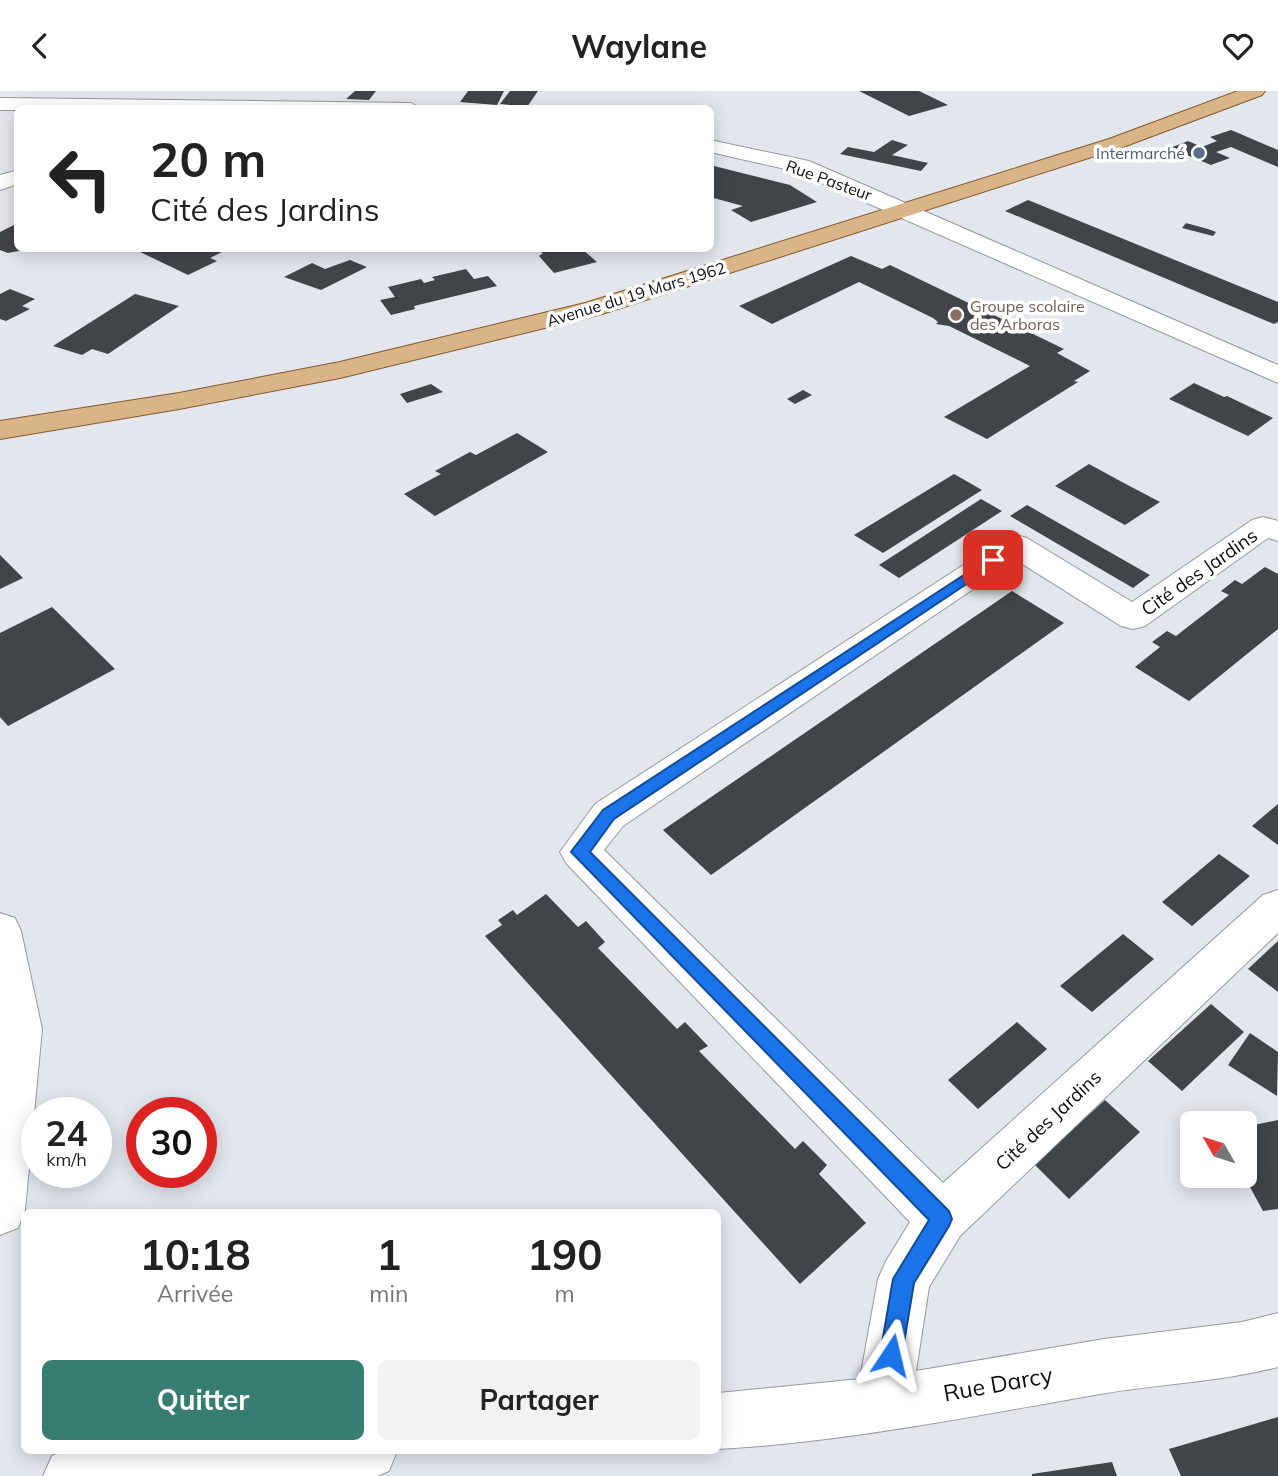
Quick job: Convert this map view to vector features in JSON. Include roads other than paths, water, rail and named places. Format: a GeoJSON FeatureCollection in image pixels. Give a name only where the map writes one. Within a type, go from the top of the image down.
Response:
{"type":"FeatureCollection","features":[{"type":"Feature","properties":{"kind":"main road","name":"Avenue du 19 Mars 1962"},"geometry":{"type":"LineString","coordinates":[[0,430],[340,370],[501,333],[660,290],[1173,110],[1219,91]]}},
{"type":"Feature","properties":{"kind":"main road","name":"Avenue du 19 Mars 1962"},"geometry":{"type":"LineString","coordinates":[[0,410],[256,368],[609,286],[896,206],[1191,117],[1255,91]]}},
{"type":"Feature","properties":{"kind":"street"},"geometry":{"type":"LineString","coordinates":[[0,104],[59,105]]}},
{"type":"Feature","properties":{"kind":"street","name":"Rue Pasteur"},"geometry":{"type":"LineString","coordinates":[[714,147],[801,166],[1278,375]]}},
{"type":"Feature","properties":{"kind":"street","name":"Cité des Jardins"},"geometry":{"type":"LineString","coordinates":[[942,1219],[580,852],[608,815],[1016,545],[1133,618],[1263,527],[1278,531]]}},
{"type":"Feature","properties":{"kind":"street","name":"Cité des Jardins"},"geometry":{"type":"LineString","coordinates":[[883,1405],[904,1279],[942,1219],[1278,907]]}},
{"type":"Feature","properties":{"kind":"street"},"geometry":{"type":"LineString","coordinates":[[0,931],[19,1029],[0,1210]]}},
{"type":"Feature","properties":{"kind":"street","name":"Rue Darcy"},"geometry":{"type":"LineString","coordinates":[[721,1421],[883,1405],[1104,1366],[1242,1349],[1278,1340]]}},
{"type":"Feature","properties":{"kind":"street"},"geometry":{"type":"LineString","coordinates":[[72,1476],[333,1454]]}},
{"type":"Feature","properties":{"kind":"place","name":"Intermarché"},"geometry":{"type":"Point","coordinates":[1199,153]}},
{"type":"Feature","properties":{"kind":"place","name":"Groupe scolaire des Arboras"},"geometry":{"type":"Point","coordinates":[956,315]}}]}
